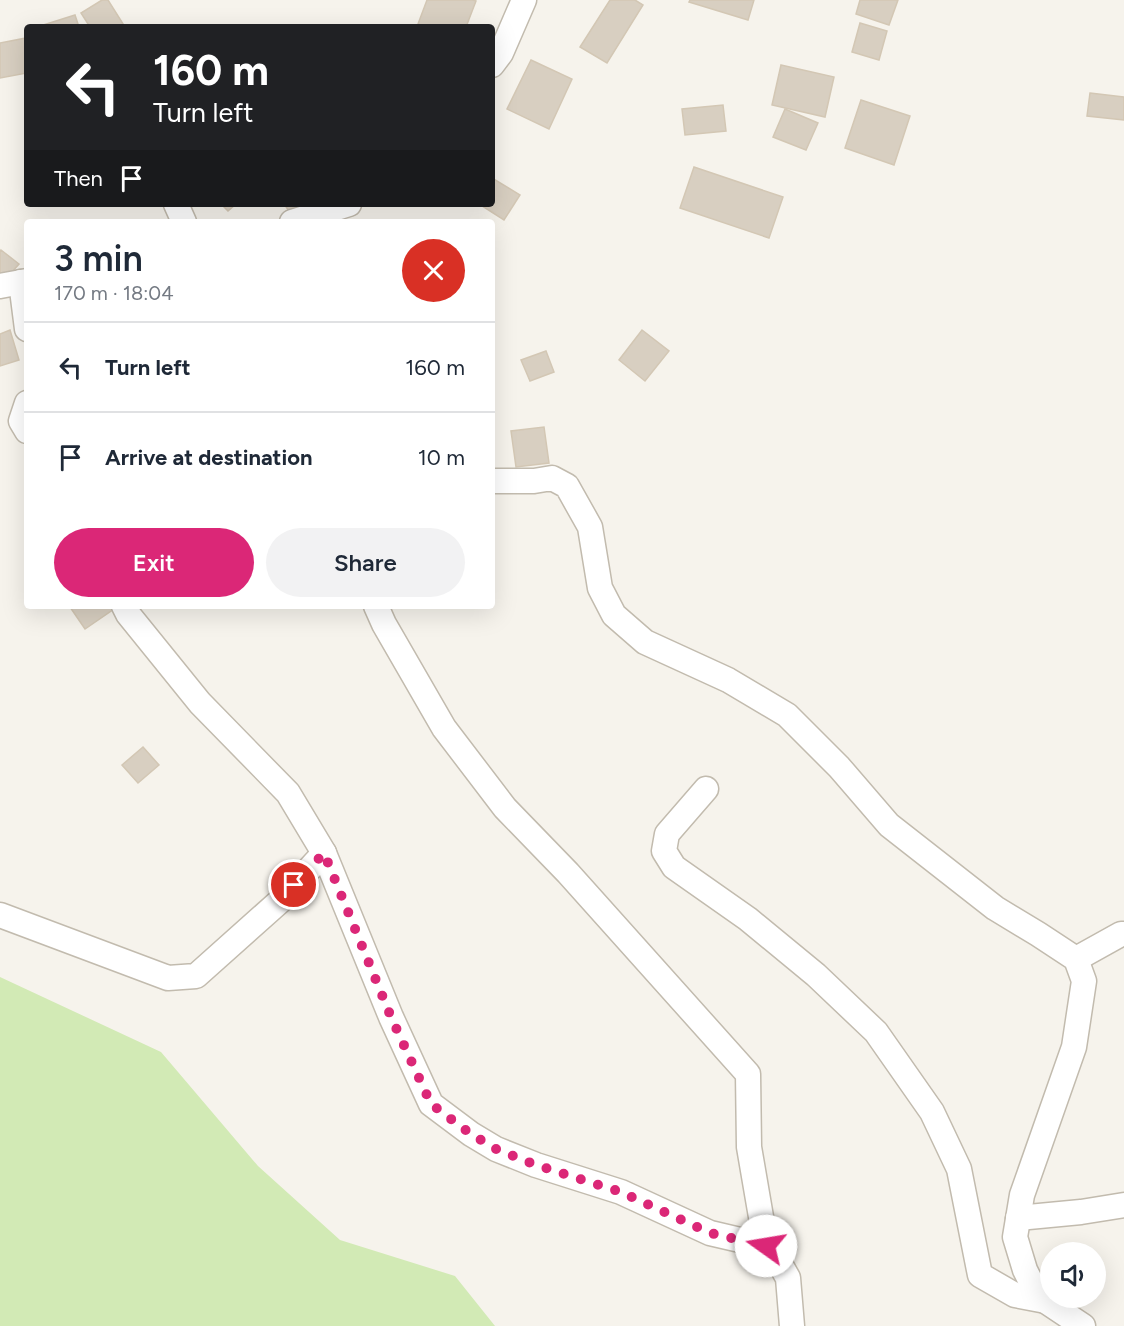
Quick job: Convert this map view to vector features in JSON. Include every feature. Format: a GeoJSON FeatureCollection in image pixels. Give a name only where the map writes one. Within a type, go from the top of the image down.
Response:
{"type":"FeatureCollection","features":[{"type":"Feature","properties":{"kind":"street"},"geometry":{"type":"LineString","coordinates":[[495,61],[501,53],[524,0]]}},
{"type":"Feature","properties":{"kind":"street"},"geometry":{"type":"LineString","coordinates":[[302,219],[340,207]]}},
{"type":"Feature","properties":{"kind":"street"},"geometry":{"type":"LineString","coordinates":[[16,283],[24,316]]}},
{"type":"Feature","properties":{"kind":"street"},"geometry":{"type":"LineString","coordinates":[[24,412],[21,421],[24,426]]}},
{"type":"Feature","properties":{"kind":"street"},"geometry":{"type":"LineString","coordinates":[[495,481],[534,481],[552,478],[567,486],[590,527],[600,588],[614,615],[645,642],[728,680],[788,715],[839,767],[889,825],[995,908],[1076,959],[1084,981],[1074,1047],[1022,1196],[1015,1238],[1025,1270],[1040,1297]]}},
{"type":"Feature","properties":{"kind":"street"},"geometry":{"type":"LineString","coordinates":[[126,609],[200,703],[288,793],[324,853],[391,1017],[431,1104],[471,1134],[496,1149],[536,1165],[621,1192],[710,1233],[766,1246]]}},
{"type":"Feature","properties":{"kind":"street"},"geometry":{"type":"LineString","coordinates":[[377,609],[444,728],[505,808],[568,873],[748,1074],[749,1147],[766,1246],[788,1278],[792,1326]]}},
{"type":"Feature","properties":{"kind":"street"},"geometry":{"type":"LineString","coordinates":[[706,789],[667,834],[664,851],[674,867],[748,919],[808,968],[876,1032],[932,1112],[959,1169],[980,1275],[1015,1295],[1040,1300]]}},
{"type":"Feature","properties":{"kind":"street"},"geometry":{"type":"LineString","coordinates":[[0,915],[168,978],[196,976],[280,901],[324,853]]}},
{"type":"Feature","properties":{"kind":"street"},"geometry":{"type":"LineString","coordinates":[[1076,959],[1124,934]]}},
{"type":"Feature","properties":{"kind":"street"},"geometry":{"type":"LineString","coordinates":[[1018,1218],[1124,1205]]}},
{"type":"Feature","properties":{"kind":"street"},"geometry":{"type":"LineString","coordinates":[[1056,1308],[1083,1326]]}},
{"type":"Feature","properties":{"kind":"green space"},"geometry":{"type":"Polygon","coordinates":[[[0,977],[161,1052],[258,1166],[340,1240],[455,1276],[495,1326],[0,1326],[0,977]]]}},
{"type":"Feature","properties":{"kind":"building"},"geometry":{"type":"Polygon","coordinates":[[[102,0],[108,0],[123,24],[88,24],[81,13],[102,0]]]}},
{"type":"Feature","properties":{"kind":"building"},"geometry":{"type":"Polygon","coordinates":[[[427,0],[476,1],[467,24],[418,24],[427,0]]]}},
{"type":"Feature","properties":{"kind":"building"},"geometry":{"type":"Polygon","coordinates":[[[610,0],[635,0],[643,5],[607,63],[580,47],[610,0]]]}},
{"type":"Feature","properties":{"kind":"building"},"geometry":{"type":"Polygon","coordinates":[[[690,0],[754,0],[748,20],[689,2],[690,0]]]}},
{"type":"Feature","properties":{"kind":"building"},"geometry":{"type":"Polygon","coordinates":[[[860,0],[898,0],[889,25],[856,14],[860,0]]]}},
{"type":"Feature","properties":{"kind":"building"},"geometry":{"type":"Polygon","coordinates":[[[75,15],[78,24],[46,24],[75,15]]]}},
{"type":"Feature","properties":{"kind":"building"},"geometry":{"type":"Polygon","coordinates":[[[860,23],[887,31],[879,60],[852,52],[860,23]]]}},
{"type":"Feature","properties":{"kind":"building"},"geometry":{"type":"Polygon","coordinates":[[[24,38],[24,74],[0,78],[0,43],[24,38]]]}},
{"type":"Feature","properties":{"kind":"building"},"geometry":{"type":"Polygon","coordinates":[[[531,60],[572,79],[549,129],[507,109],[531,60]]]}},
{"type":"Feature","properties":{"kind":"building"},"geometry":{"type":"Polygon","coordinates":[[[781,65],[834,77],[825,117],[772,105],[781,65]]]}},
{"type":"Feature","properties":{"kind":"building"},"geometry":{"type":"Polygon","coordinates":[[[1090,93],[1124,97],[1124,120],[1087,116],[1090,93]]]}},
{"type":"Feature","properties":{"kind":"building"},"geometry":{"type":"Polygon","coordinates":[[[861,100],[910,116],[894,165],[845,148],[861,100]]]}},
{"type":"Feature","properties":{"kind":"building"},"geometry":{"type":"Polygon","coordinates":[[[723,105],[726,131],[685,135],[682,109],[723,105]]]}},
{"type":"Feature","properties":{"kind":"building"},"geometry":{"type":"Polygon","coordinates":[[[785,109],[818,123],[806,150],[773,137],[785,109]]]}},
{"type":"Feature","properties":{"kind":"building"},"geometry":{"type":"Polygon","coordinates":[[[694,167],[783,197],[769,238],[680,208],[694,167]]]}},
{"type":"Feature","properties":{"kind":"building"},"geometry":{"type":"Polygon","coordinates":[[[495,180],[520,195],[504,220],[484,207],[495,207],[495,180]]]}},
{"type":"Feature","properties":{"kind":"building"},"geometry":{"type":"Polygon","coordinates":[[[286,207],[310,207],[294,218],[286,207]]]}},
{"type":"Feature","properties":{"kind":"building"},"geometry":{"type":"Polygon","coordinates":[[[1,250],[19,264],[4,281],[0,277],[1,250]]]}},
{"type":"Feature","properties":{"kind":"building"},"geometry":{"type":"Polygon","coordinates":[[[10,330],[19,360],[0,366],[0,334],[10,330]]]}},
{"type":"Feature","properties":{"kind":"building"},"geometry":{"type":"Polygon","coordinates":[[[642,330],[669,351],[645,381],[619,360],[642,330]]]}},
{"type":"Feature","properties":{"kind":"building"},"geometry":{"type":"Polygon","coordinates":[[[546,351],[554,372],[530,381],[521,360],[546,351]]]}},
{"type":"Feature","properties":{"kind":"building"},"geometry":{"type":"Polygon","coordinates":[[[544,427],[549,463],[516,467],[511,431],[544,427]]]}},
{"type":"Feature","properties":{"kind":"building"},"geometry":{"type":"Polygon","coordinates":[[[71,609],[114,609],[85,629],[71,609]]]}},
{"type":"Feature","properties":{"kind":"building"},"geometry":{"type":"Polygon","coordinates":[[[143,747],[159,765],[138,783],[122,765],[143,747]]]}},
{"type":"Feature","properties":{"kind":"route"},"geometry":{"type":"LineString","coordinates":[[294,885],[324,853],[391,1017],[431,1104],[471,1134],[496,1149],[536,1165],[621,1192],[710,1233],[766,1246]]}}]}
